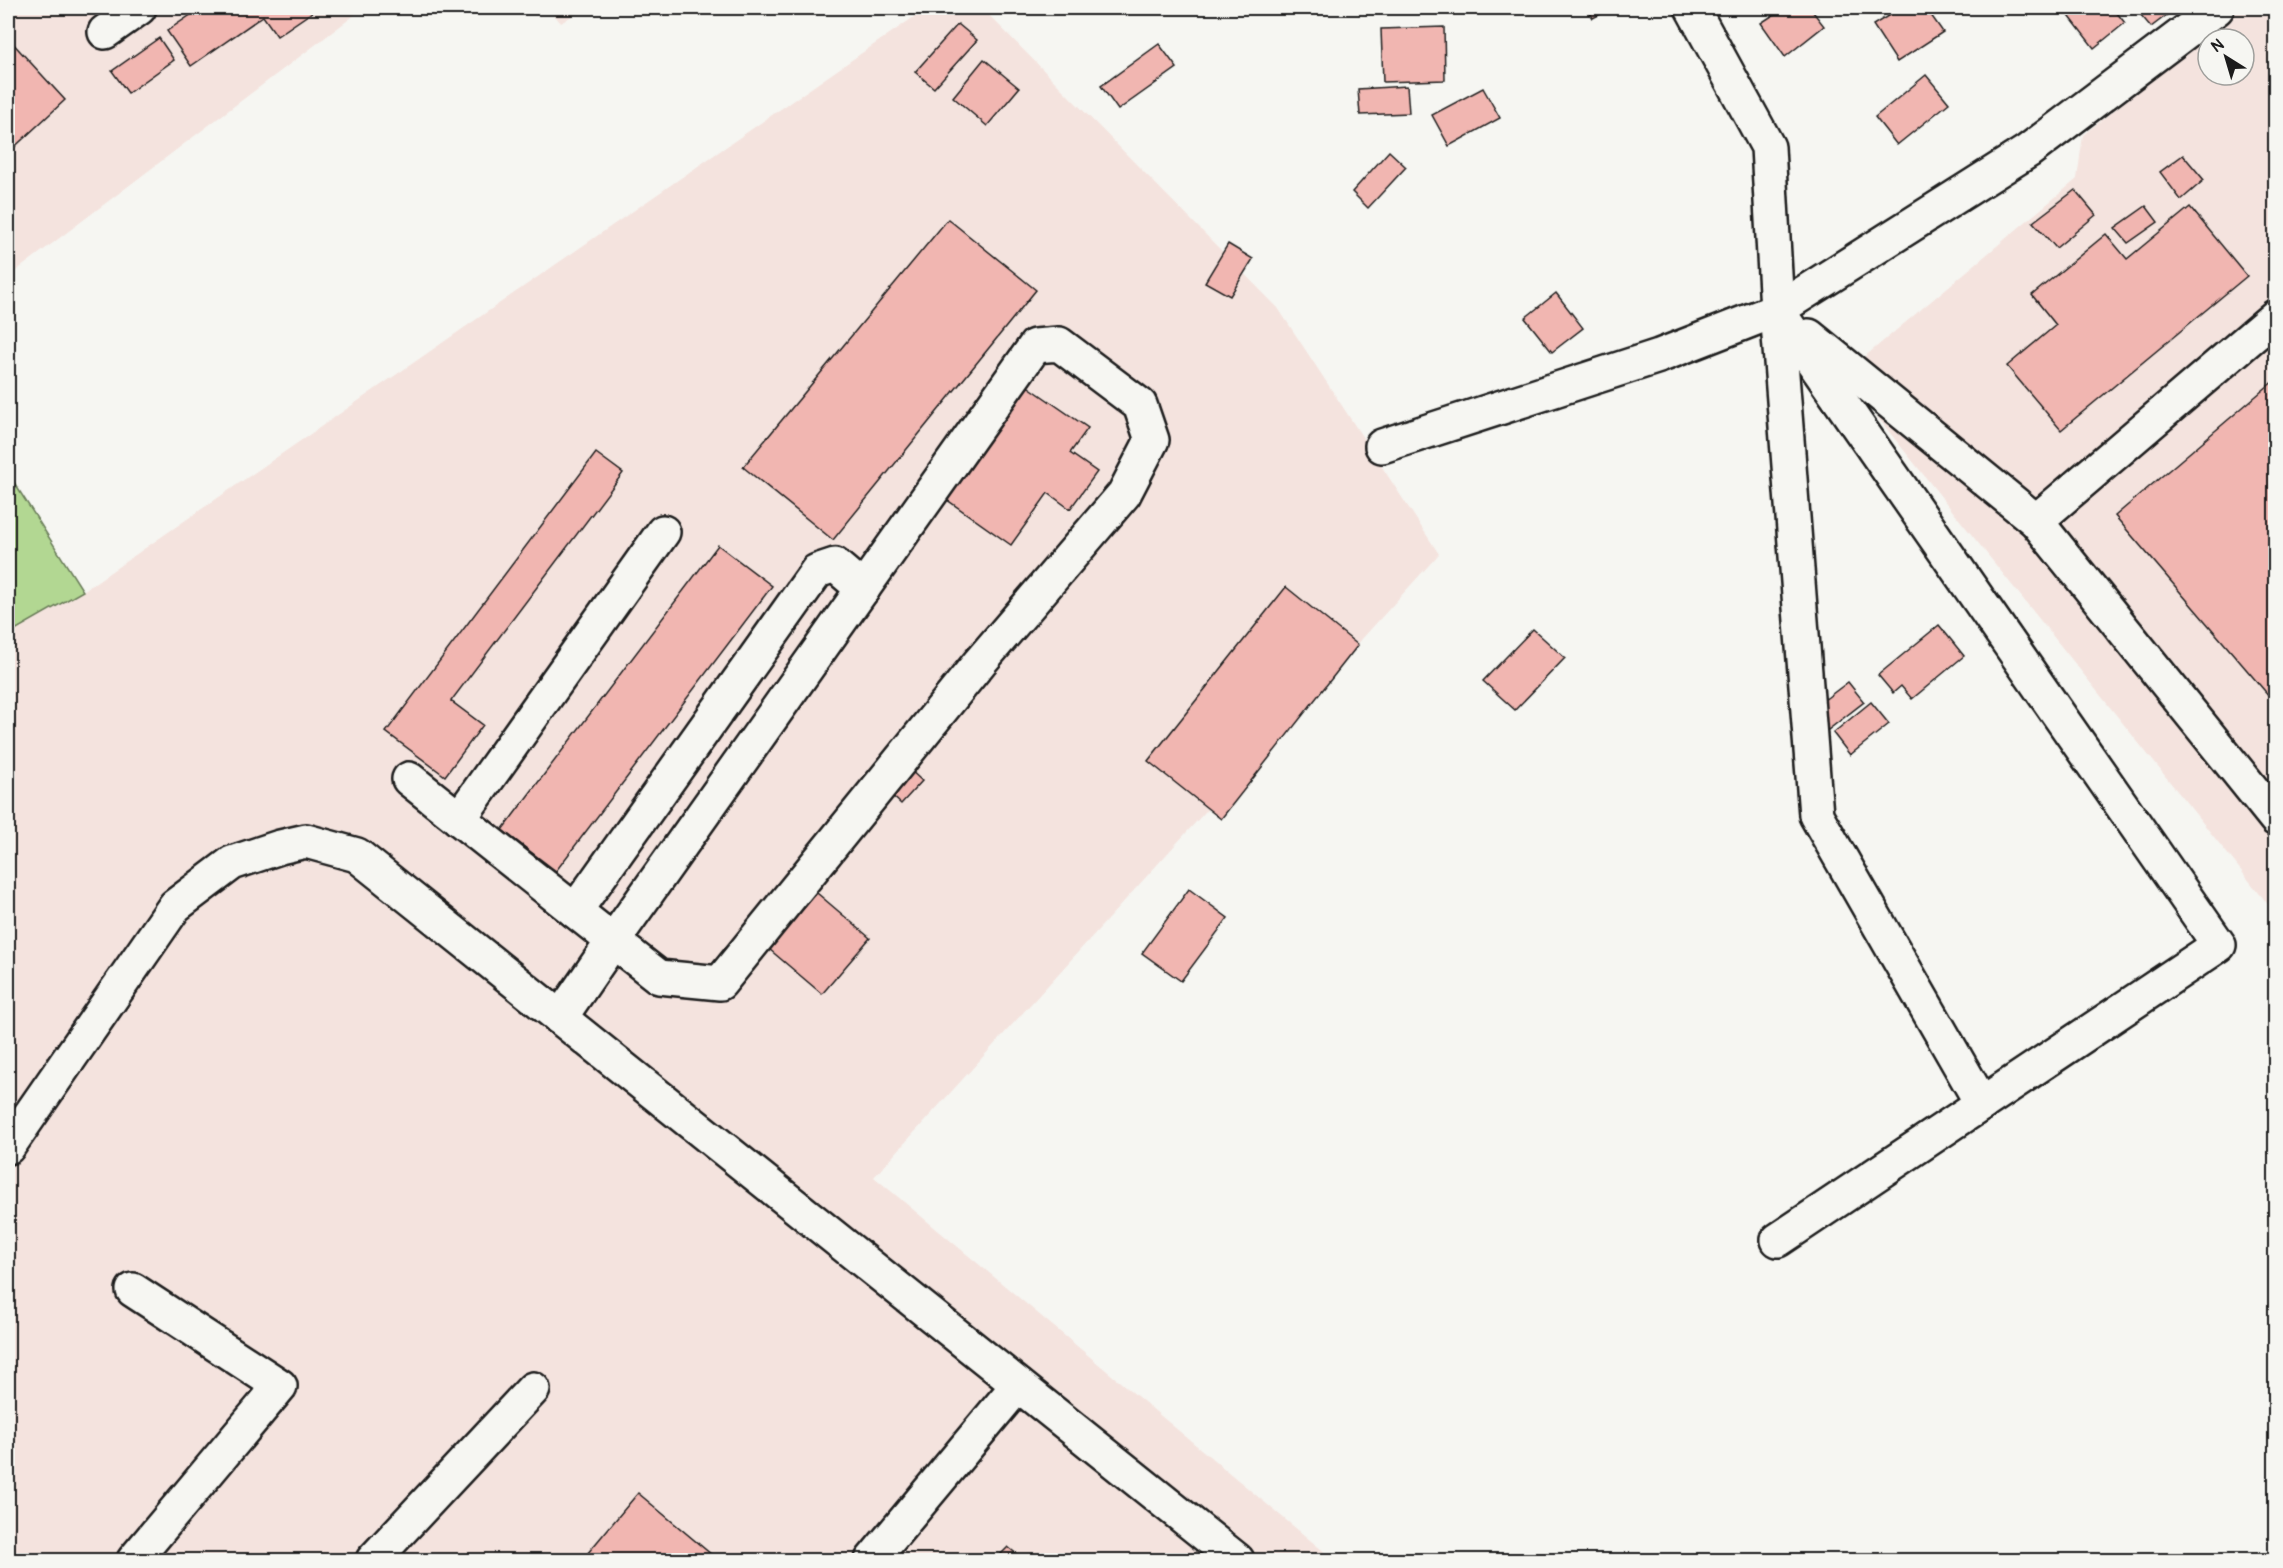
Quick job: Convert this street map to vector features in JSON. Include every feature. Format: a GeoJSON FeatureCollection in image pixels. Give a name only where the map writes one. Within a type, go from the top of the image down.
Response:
{"type":"FeatureCollection","features":[{"type":"Feature","properties":{"kind":"street"},"geometry":{"type":"LineString","coordinates":[[105,32],[139,8]]}},
{"type":"Feature","properties":{"kind":"street"},"geometry":{"type":"LineString","coordinates":[[1692,8],[1768,147],[1777,310],[1816,815],[1982,1104]]}},
{"type":"Feature","properties":{"kind":"street"},"geometry":{"type":"LineString","coordinates":[[1382,446],[1659,356],[1777,310],[2028,151],[2217,8]]}},
{"type":"Feature","properties":{"kind":"street"},"geometry":{"type":"LineString","coordinates":[[1777,310],[2036,521],[2276,819]]}},
{"type":"Feature","properties":{"kind":"street"},"geometry":{"type":"LineString","coordinates":[[1777,310],[2219,945],[1778,1240]]}},
{"type":"Feature","properties":{"kind":"street"},"geometry":{"type":"LineString","coordinates":[[2036,521],[2276,316]]}},
{"type":"Feature","properties":{"kind":"street"},"geometry":{"type":"LineString","coordinates":[[409,779],[575,911],[613,941],[659,977],[720,983],[980,662],[1124,494],[1152,440],[1140,405],[1059,344],[1035,346],[862,589],[613,941],[560,1017]]}},
{"type":"Feature","properties":{"kind":"street"},"geometry":{"type":"LineString","coordinates":[[459,819],[663,532]]}},
{"type":"Feature","properties":{"kind":"street"},"geometry":{"type":"LineString","coordinates":[[575,911],[817,571],[836,565],[862,589]]}},
{"type":"Feature","properties":{"kind":"street"},"geometry":{"type":"LineString","coordinates":[[8,1147],[175,906],[232,863],[306,841],[357,855],[1237,1560]]}},
{"type":"Feature","properties":{"kind":"street"},"geometry":{"type":"LineString","coordinates":[[133,1290],[280,1386],[134,1560]]}},
{"type":"Feature","properties":{"kind":"street"},"geometry":{"type":"LineString","coordinates":[[872,1560],[1018,1385]]}},
{"type":"Feature","properties":{"kind":"street"},"geometry":{"type":"LineString","coordinates":[[374,1560],[533,1389]]}},
{"type":"Feature","properties":{"kind":"shaded area"},"geometry":{"type":"Polygon","coordinates":[[[8,8],[364,8],[8,277],[8,8]]]}},
{"type":"Feature","properties":{"kind":"shaded area"},"geometry":{"type":"Polygon","coordinates":[[[548,8],[584,8],[561,23],[548,8]]]}},
{"type":"Feature","properties":{"kind":"shaded area"},"geometry":{"type":"Polygon","coordinates":[[[927,8],[982,8],[1278,308],[1439,554],[874,1177],[1334,1560],[8,1560],[8,634],[83,591],[927,8]]]}},
{"type":"Feature","properties":{"kind":"shaded area"},"geometry":{"type":"Polygon","coordinates":[[[2242,8],[2275,8],[2275,913],[1878,418],[1863,358],[2077,179],[2083,135],[2196,45],[2196,87],[2256,87],[2256,27],[2218,27],[2242,8]]]}},
{"type":"Feature","properties":{"kind":"green space"},"geometry":{"type":"Polygon","coordinates":[[[8,473],[83,591],[8,634],[8,473]]]}},
{"type":"Feature","properties":{"kind":"building"},"geometry":{"type":"Polygon","coordinates":[[[201,8],[318,8],[277,36],[263,16],[191,66],[167,31],[201,8]]]}},
{"type":"Feature","properties":{"kind":"building"},"geometry":{"type":"Polygon","coordinates":[[[1587,8],[1612,8],[1593,18],[1587,8]]]}},
{"type":"Feature","properties":{"kind":"building"},"geometry":{"type":"Polygon","coordinates":[[[1784,8],[1810,8],[1824,26],[1785,57],[1761,23],[1784,8]]]}},
{"type":"Feature","properties":{"kind":"building"},"geometry":{"type":"Polygon","coordinates":[[[1901,8],[1926,8],[1943,32],[1897,62],[1873,25],[1901,8]]]}},
{"type":"Feature","properties":{"kind":"building"},"geometry":{"type":"Polygon","coordinates":[[[2063,8],[2113,8],[2125,23],[2094,48],[2063,8]]]}},
{"type":"Feature","properties":{"kind":"building"},"geometry":{"type":"Polygon","coordinates":[[[2135,8],[2176,8],[2151,27],[2135,8]]]}},
{"type":"Feature","properties":{"kind":"building"},"geometry":{"type":"Polygon","coordinates":[[[958,24],[977,40],[934,88],[915,72],[958,24]]]}},
{"type":"Feature","properties":{"kind":"building"},"geometry":{"type":"Polygon","coordinates":[[[1444,27],[1445,80],[1383,82],[1381,29],[1444,27]]]}},
{"type":"Feature","properties":{"kind":"building"},"geometry":{"type":"Polygon","coordinates":[[[8,38],[65,100],[8,153],[8,38]]]}},
{"type":"Feature","properties":{"kind":"building"},"geometry":{"type":"Polygon","coordinates":[[[159,38],[174,60],[128,93],[112,71],[159,38]]]}},
{"type":"Feature","properties":{"kind":"building"},"geometry":{"type":"Polygon","coordinates":[[[1159,44],[1177,68],[1118,110],[1101,86],[1159,44]]]}},
{"type":"Feature","properties":{"kind":"building"},"geometry":{"type":"Polygon","coordinates":[[[984,59],[1019,88],[987,126],[953,97],[984,59]]]}},
{"type":"Feature","properties":{"kind":"building"},"geometry":{"type":"Polygon","coordinates":[[[1926,75],[1949,103],[1897,145],[1875,117],[1926,75]]]}},
{"type":"Feature","properties":{"kind":"building"},"geometry":{"type":"Polygon","coordinates":[[[1407,86],[1409,113],[1360,115],[1358,89],[1407,86]]]}},
{"type":"Feature","properties":{"kind":"building"},"geometry":{"type":"Polygon","coordinates":[[[1483,88],[1500,118],[1449,146],[1432,115],[1483,88]]]}},
{"type":"Feature","properties":{"kind":"building"},"geometry":{"type":"Polygon","coordinates":[[[1389,151],[1406,167],[1368,208],[1352,192],[1389,151]]]}},
{"type":"Feature","properties":{"kind":"building"},"geometry":{"type":"Polygon","coordinates":[[[2183,155],[2204,180],[2181,200],[2160,172],[2183,155]]]}},
{"type":"Feature","properties":{"kind":"building"},"geometry":{"type":"Polygon","coordinates":[[[2075,190],[2096,215],[2056,248],[2033,222],[2075,190]]]}},
{"type":"Feature","properties":{"kind":"building"},"geometry":{"type":"Polygon","coordinates":[[[2146,206],[2158,222],[2128,243],[2115,228],[2146,206]]]}},
{"type":"Feature","properties":{"kind":"building"},"geometry":{"type":"Polygon","coordinates":[[[2190,207],[2247,276],[2061,430],[2007,366],[2056,325],[2032,295],[2106,234],[2127,259],[2190,207]]]}},
{"type":"Feature","properties":{"kind":"building"},"geometry":{"type":"Polygon","coordinates":[[[948,219],[1036,290],[833,540],[743,467],[948,219]]]}},
{"type":"Feature","properties":{"kind":"building"},"geometry":{"type":"Polygon","coordinates":[[[1228,244],[1253,259],[1230,296],[1205,282],[1228,244]]]}},
{"type":"Feature","properties":{"kind":"building"},"geometry":{"type":"Polygon","coordinates":[[[1556,293],[1583,328],[1552,352],[1525,318],[1556,293]]]}},
{"type":"Feature","properties":{"kind":"building"},"geometry":{"type":"Polygon","coordinates":[[[2276,379],[2276,704],[2115,516],[2276,379]]]}},
{"type":"Feature","properties":{"kind":"building"},"geometry":{"type":"Polygon","coordinates":[[[1023,383],[1088,428],[1070,453],[1097,472],[1070,509],[1048,493],[1011,545],[943,497],[1023,383]]]}},
{"type":"Feature","properties":{"kind":"building"},"geometry":{"type":"Polygon","coordinates":[[[596,453],[623,473],[451,701],[483,725],[445,776],[386,732],[596,453]]]}},
{"type":"Feature","properties":{"kind":"building"},"geometry":{"type":"Polygon","coordinates":[[[718,545],[772,586],[556,871],[502,830],[718,545]]]}},
{"type":"Feature","properties":{"kind":"building"},"geometry":{"type":"Polygon","coordinates":[[[1286,587],[1358,645],[1221,819],[1148,761],[1286,587]]]}},
{"type":"Feature","properties":{"kind":"building"},"geometry":{"type":"Polygon","coordinates":[[[1939,625],[1964,656],[1912,699],[1901,686],[1893,693],[1878,675],[1939,625]]]}},
{"type":"Feature","properties":{"kind":"building"},"geometry":{"type":"Polygon","coordinates":[[[1533,629],[1565,658],[1515,710],[1483,681],[1533,629]]]}},
{"type":"Feature","properties":{"kind":"building"},"geometry":{"type":"Polygon","coordinates":[[[1848,682],[1864,702],[1828,730],[1811,710],[1848,682]]]}},
{"type":"Feature","properties":{"kind":"building"},"geometry":{"type":"Polygon","coordinates":[[[1871,702],[1889,724],[1850,755],[1833,733],[1871,702]]]}},
{"type":"Feature","properties":{"kind":"building"},"geometry":{"type":"Polygon","coordinates":[[[907,767],[922,781],[901,804],[886,790],[907,767]]]}},
{"type":"Feature","properties":{"kind":"building"},"geometry":{"type":"Polygon","coordinates":[[[1189,889],[1228,918],[1181,981],[1142,953],[1189,889]]]}},
{"type":"Feature","properties":{"kind":"building"},"geometry":{"type":"Polygon","coordinates":[[[817,893],[870,938],[822,994],[769,949],[817,893]]]}},
{"type":"Feature","properties":{"kind":"building"},"geometry":{"type":"Polygon","coordinates":[[[638,1493],[718,1560],[582,1560],[638,1493]]]}},
{"type":"Feature","properties":{"kind":"building"},"geometry":{"type":"Polygon","coordinates":[[[1008,1547],[1024,1560],[995,1560],[1008,1547]]]}}]}
